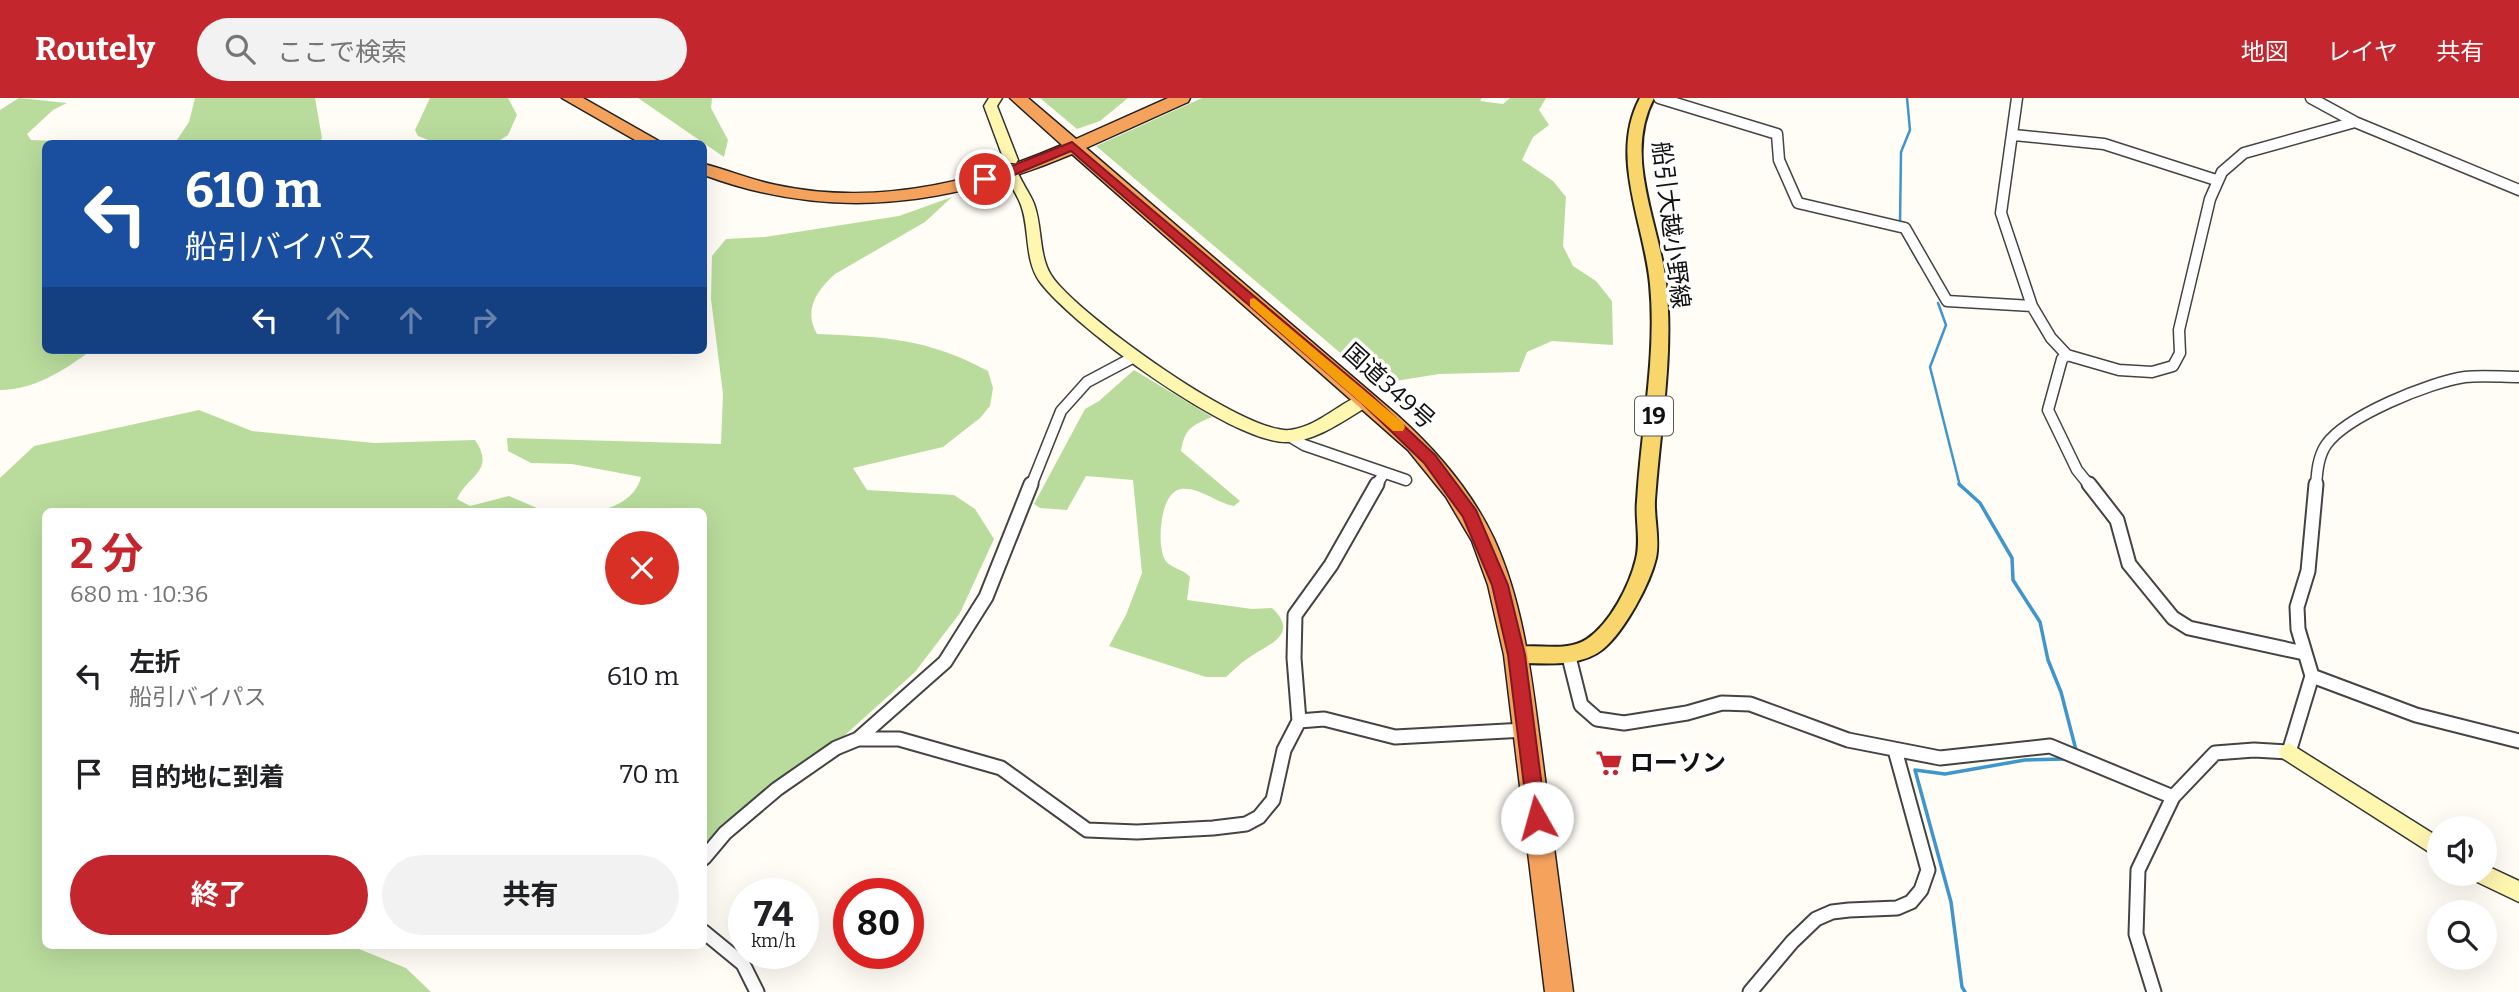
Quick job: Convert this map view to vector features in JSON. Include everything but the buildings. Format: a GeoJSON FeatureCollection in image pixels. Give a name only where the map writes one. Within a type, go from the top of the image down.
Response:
{"type":"FeatureCollection","features":[{"type":"Feature","properties":{"kind":"highway"},"geometry":{"type":"LineString","coordinates":[[570,98],[649,140]]}},
{"type":"Feature","properties":{"kind":"highway","name":"国道349号"},"geometry":{"type":"LineString","coordinates":[[1018,98],[1416,444],[1470,515],[1500,585],[1516,655],[1559,992]]}},
{"type":"Feature","properties":{"kind":"highway"},"geometry":{"type":"LineString","coordinates":[[707,170],[759,188],[826,198],[908,194],[961,186],[1010,166],[1072,146],[1182,98]]}},
{"type":"Feature","properties":{"kind":"main road","name":"船引大越小野線"},"geometry":{"type":"LineString","coordinates":[[1516,655],[1568,653],[1595,644],[1606,633],[1637,581],[1647,557],[1646,511],[1654,416],[1658,312],[1656,256],[1638,194],[1635,123],[1638,110],[1647,98]]}},
{"type":"Feature","properties":{"kind":"street"},"geometry":{"type":"LineString","coordinates":[[996,98],[990,107],[1010,166],[1028,205],[1040,267],[1045,278],[1067,302],[1134,357],[1182,390],[1210,405],[1265,431],[1289,436],[1304,445],[1406,480]]}},
{"type":"Feature","properties":{"kind":"street"},"geometry":{"type":"LineString","coordinates":[[1659,98],[1777,134],[1779,160],[1798,203],[1905,229],[1948,300],[2032,306]]}},
{"type":"Feature","properties":{"kind":"street"},"geometry":{"type":"LineString","coordinates":[[2017,98],[2014,135],[2001,213],[2032,306],[2051,338],[2067,355],[2119,370],[2152,372],[2173,366],[2180,354],[2179,330],[2216,180],[2229,162],[2244,153],[2355,122]]}},
{"type":"Feature","properties":{"kind":"street"},"geometry":{"type":"LineString","coordinates":[[2311,98],[2355,122],[2519,190]]}},
{"type":"Feature","properties":{"kind":"street"},"geometry":{"type":"LineString","coordinates":[[2014,135],[2104,144],[2216,180]]}},
{"type":"Feature","properties":{"kind":"street"},"geometry":{"type":"LineString","coordinates":[[2067,355],[2062,359],[2048,410],[2077,470],[2117,520],[2129,564],[2173,618],[2189,628],[2304,653]]}},
{"type":"Feature","properties":{"kind":"street"},"geometry":{"type":"LineString","coordinates":[[707,854],[725,833],[777,789],[836,748],[858,739],[945,662],[986,597],[1061,411],[1087,382],[1134,357]]}},
{"type":"Feature","properties":{"kind":"street"},"geometry":{"type":"LineString","coordinates":[[2289,752],[2312,676],[2298,629],[2297,607],[2308,571],[2318,464],[2324,447],[2338,430],[2355,418],[2434,386],[2465,377],[2519,376]]}},
{"type":"Feature","properties":{"kind":"street"},"geometry":{"type":"LineString","coordinates":[[1289,436],[1318,428],[1367,399]]}},
{"type":"Feature","properties":{"kind":"street"},"geometry":{"type":"LineString","coordinates":[[858,739],[899,739],[1001,768],[1087,830],[1137,832],[1246,824],[1259,817],[1273,800],[1284,750],[1299,722],[1294,658],[1295,615],[1331,565],[1384,472]]}},
{"type":"Feature","properties":{"kind":"street"},"geometry":{"type":"LineString","coordinates":[[1568,653],[1581,705],[1597,719],[1624,723],[1736,702],[1763,707],[1848,740],[1940,758],[2050,746],[2173,797]]}},
{"type":"Feature","properties":{"kind":"street"},"geometry":{"type":"LineString","coordinates":[[2312,676],[2416,715],[2519,741]]}},
{"type":"Feature","properties":{"kind":"street"},"geometry":{"type":"LineString","coordinates":[[1299,722],[1324,719],[1395,737],[1525,730]]}},
{"type":"Feature","properties":{"kind":"street"},"geometry":{"type":"LineString","coordinates":[[1750,992],[1813,920],[1840,908],[1879,912],[1896,910],[1912,901],[1924,888],[1927,870],[1895,750]]}},
{"type":"Feature","properties":{"kind":"street"},"geometry":{"type":"LineString","coordinates":[[2154,992],[2136,934],[2138,870],[2173,797],[2215,753],[2254,750],[2289,752],[2427,842]]}},
{"type":"Feature","properties":{"kind":"street"},"geometry":{"type":"LineString","coordinates":[[2497,881],[2519,892]]}},
{"type":"Feature","properties":{"kind":"street"},"geometry":{"type":"LineString","coordinates":[[707,934],[736,955],[752,974],[757,992]]}},
{"type":"Feature","properties":{"kind":"green space"},"geometry":{"type":"Polygon","coordinates":[[[19,98],[67,103],[53,110],[27,134],[31,140],[42,140],[42,354],[86,354],[37,383],[0,390],[0,110],[19,98]]]}},
{"type":"Feature","properties":{"kind":"green space"},"geometry":{"type":"Polygon","coordinates":[[[195,98],[315,98],[322,138],[177,140],[189,122],[195,98]]]}},
{"type":"Feature","properties":{"kind":"green space"},"geometry":{"type":"Polygon","coordinates":[[[430,98],[508,98],[517,115],[508,135],[500,140],[428,140],[418,136],[415,130],[430,98]]]}},
{"type":"Feature","properties":{"kind":"green space"},"geometry":{"type":"Polygon","coordinates":[[[638,98],[712,98],[711,108],[728,140],[724,157],[707,145],[707,140],[699,140],[638,98]]]}},
{"type":"Feature","properties":{"kind":"green space"},"geometry":{"type":"Polygon","coordinates":[[[1040,98],[1128,98],[1100,121],[1077,129],[1040,98]]]}},
{"type":"Feature","properties":{"kind":"green space"},"geometry":{"type":"Polygon","coordinates":[[[1202,98],[1482,98],[1480,101],[1503,104],[1510,98],[1546,98],[1539,110],[1549,125],[1533,137],[1522,160],[1553,181],[1566,197],[1563,246],[1573,266],[1596,281],[1612,301],[1613,345],[1552,341],[1527,352],[1519,372],[1439,374],[1377,384],[1096,146],[1202,98]]]}},
{"type":"Feature","properties":{"kind":"green space"},"geometry":{"type":"Polygon","coordinates":[[[952,197],[925,222],[835,274],[814,301],[811,317],[817,334],[905,341],[966,360],[988,371],[993,388],[990,406],[980,418],[943,447],[853,468],[867,490],[954,495],[975,509],[994,539],[960,613],[915,672],[835,744],[723,824],[707,842],[707,508],[607,508],[631,495],[641,477],[572,464],[531,463],[508,451],[507,438],[721,444],[723,394],[711,299],[712,256],[726,239],[765,237],[899,216],[952,197]]]}},
{"type":"Feature","properties":{"kind":"green space"},"geometry":{"type":"Polygon","coordinates":[[[1134,370],[1212,417],[1190,429],[1181,451],[1240,501],[1234,506],[1188,489],[1174,492],[1168,499],[1162,519],[1162,551],[1166,561],[1190,577],[1187,600],[1252,609],[1272,608],[1283,626],[1278,639],[1244,661],[1226,677],[1206,677],[1109,646],[1126,615],[1142,573],[1133,480],[1086,476],[1067,510],[1040,508],[1034,504],[1085,409],[1099,401],[1134,370]]]}},
{"type":"Feature","properties":{"kind":"green space"},"geometry":{"type":"Polygon","coordinates":[[[199,410],[252,431],[374,443],[475,440],[481,450],[481,466],[457,499],[470,506],[509,496],[537,508],[42,508],[42,949],[359,949],[406,968],[431,992],[0,992],[0,478],[34,446],[199,410]]]}},
{"type":"Feature","properties":{"kind":"waterway"},"geometry":{"type":"LineString","coordinates":[[1900,224],[1901,152],[1910,130],[1907,98]]}},
{"type":"Feature","properties":{"kind":"waterway"},"geometry":{"type":"LineString","coordinates":[[1902,233],[1919,263]]}},
{"type":"Feature","properties":{"kind":"waterway"},"geometry":{"type":"LineString","coordinates":[[1938,303],[1946,325],[1930,367],[1960,485]]}},
{"type":"Feature","properties":{"kind":"waterway"},"geometry":{"type":"LineString","coordinates":[[1960,485],[1980,503],[2012,558],[2013,580],[2040,622],[2048,660],[2061,692],[2076,750]]}},
{"type":"Feature","properties":{"kind":"waterway"},"geometry":{"type":"LineString","coordinates":[[1965,992],[1962,987],[1951,902],[1915,770],[1945,774],[2025,760],[2064,759]]}},
{"type":"Feature","properties":{"kind":"slow traffic"},"geometry":{"type":"LineString","coordinates":[[1254,303],[1398,427]]}},
{"type":"Feature","properties":{"kind":"place","name":"ローソン"},"geometry":{"type":"Point","coordinates":[1609,763]}},
{"type":"Feature","properties":{"kind":"route"},"geometry":{"type":"LineString","coordinates":[[985,179],[1010,172],[1072,146],[1367,399],[1430,459],[1470,515],[1483,540],[1506,603],[1516,655],[1537,818]]}}]}
